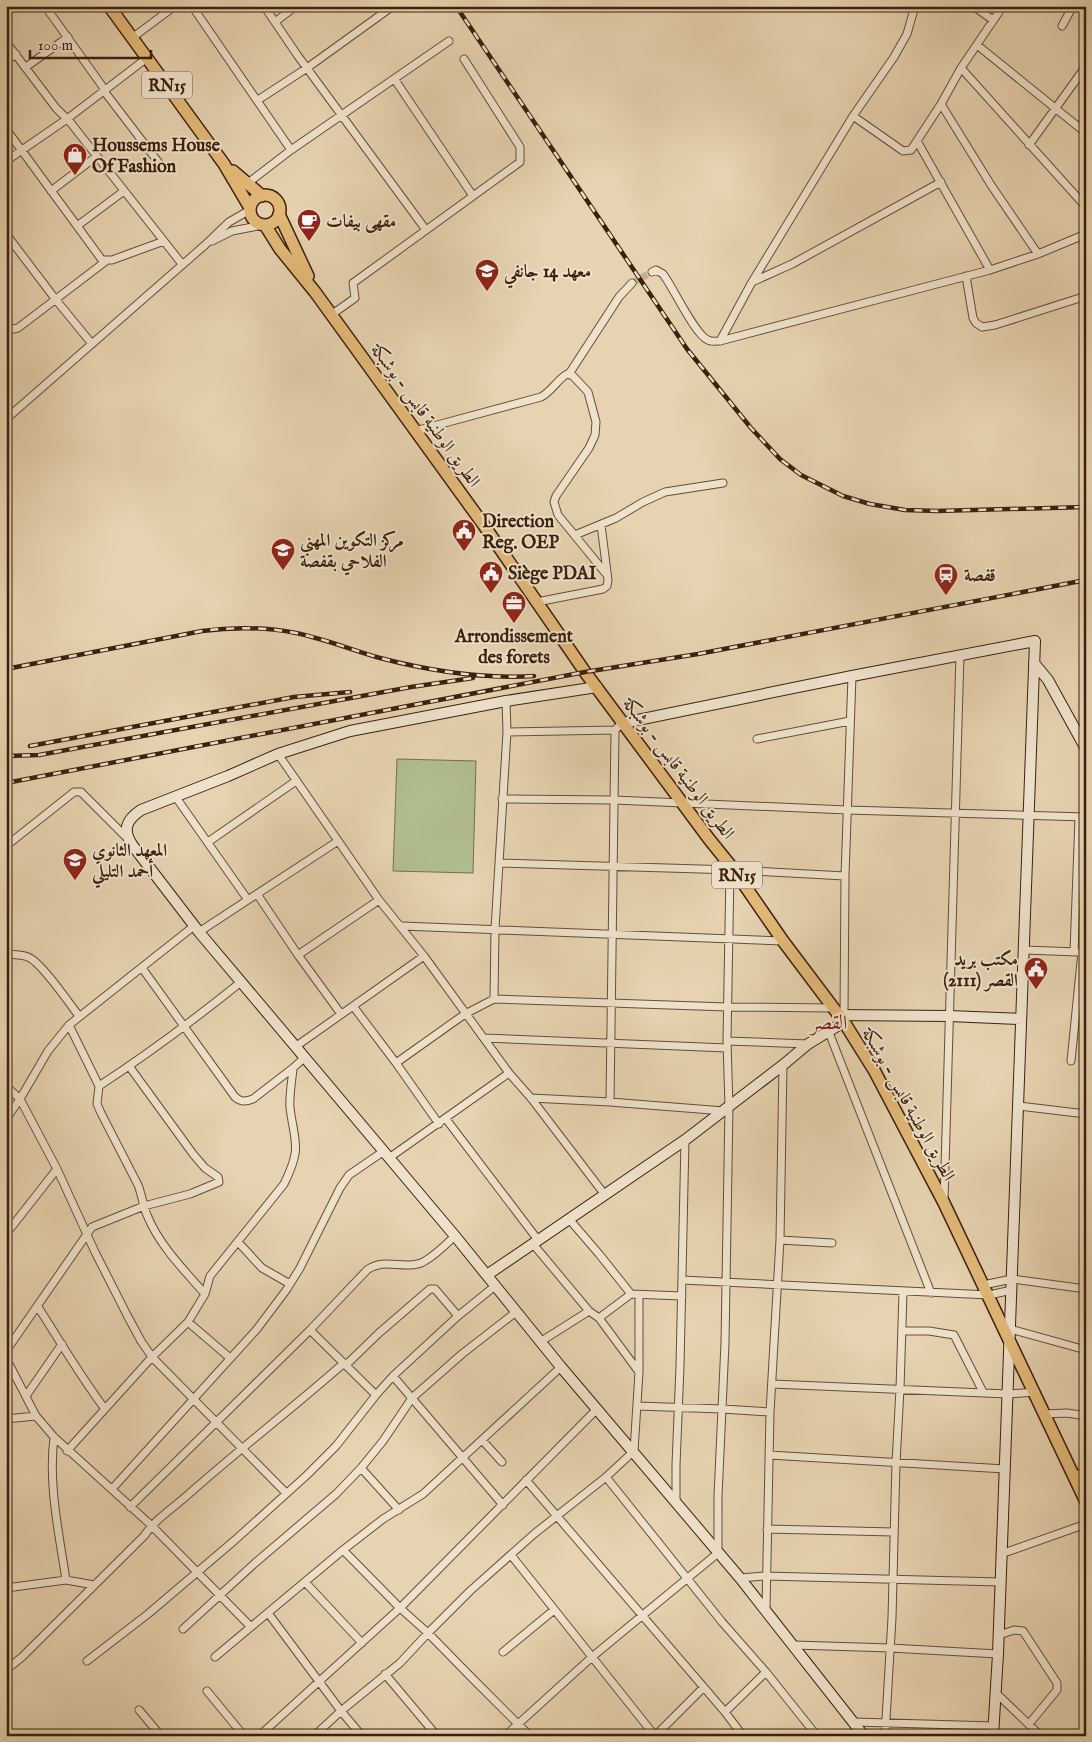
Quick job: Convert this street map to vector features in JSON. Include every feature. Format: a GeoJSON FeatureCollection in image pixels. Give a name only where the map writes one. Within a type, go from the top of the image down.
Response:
{"type":"FeatureCollection","features":[{"type":"Feature","properties":{"kind":"main road","name":"RN15"},"geometry":{"type":"LineString","coordinates":[[109,6],[224,164],[250,209],[254,220],[264,225]]}},
{"type":"Feature","properties":{"kind":"main road","name":"RN15"},"geometry":{"type":"LineString","coordinates":[[224,164],[262,196],[270,196],[277,202],[280,209],[279,214]]}},
{"type":"Feature","properties":{"kind":"main road"},"geometry":{"type":"LineString","coordinates":[[250,209],[256,198],[262,196]]}},
{"type":"Feature","properties":{"kind":"main road"},"geometry":{"type":"LineString","coordinates":[[264,225],[274,222],[279,214]]}},
{"type":"Feature","properties":{"kind":"main road","name":"الطريق الوطنية قابس - بوشبكة"},"geometry":{"type":"LineString","coordinates":[[279,214],[315,292]]}},
{"type":"Feature","properties":{"kind":"main road","name":"الطريق الوطنية قابس - بوشبكة"},"geometry":{"type":"LineString","coordinates":[[264,225],[332,315],[538,602],[597,687],[619,726],[683,803],[839,1015],[874,1070],[944,1204],[1086,1502]]}},
{"type":"Feature","properties":{"kind":"street"},"geometry":{"type":"LineString","coordinates":[[45,6],[104,91],[159,163]]}},
{"type":"Feature","properties":{"kind":"street"},"geometry":{"type":"LineString","coordinates":[[132,38],[175,6]]}},
{"type":"Feature","properties":{"kind":"street"},"geometry":{"type":"LineString","coordinates":[[192,6],[292,150]]}},
{"type":"Feature","properties":{"kind":"street"},"geometry":{"type":"LineString","coordinates":[[264,6],[426,230]]}},
{"type":"Feature","properties":{"kind":"street"},"geometry":{"type":"LineString","coordinates":[[275,22],[296,6]]}},
{"type":"Feature","properties":{"kind":"street"},"geometry":{"type":"LineString","coordinates":[[258,100],[307,68],[393,6]]}},
{"type":"Feature","properties":{"kind":"street"},"geometry":{"type":"LineString","coordinates":[[720,341],[752,282],[853,116],[903,41],[915,6]]}},
{"type":"Feature","properties":{"kind":"street"},"geometry":{"type":"LineString","coordinates":[[973,6],[993,20]]}},
{"type":"Feature","properties":{"kind":"street"},"geometry":{"type":"LineString","coordinates":[[853,116],[904,151],[911,150],[1003,6]]}},
{"type":"Feature","properties":{"kind":"street"},"geometry":{"type":"LineString","coordinates":[[1062,26],[1073,6]]}},
{"type":"Feature","properties":{"kind":"street"},"geometry":{"type":"LineString","coordinates":[[26,67],[68,37]]}},
{"type":"Feature","properties":{"kind":"street"},"geometry":{"type":"LineString","coordinates":[[6,42],[56,108],[97,156],[182,264]]}},
{"type":"Feature","properties":{"kind":"street"},"geometry":{"type":"LineString","coordinates":[[248,184],[292,150],[449,42]]}},
{"type":"Feature","properties":{"kind":"street"},"geometry":{"type":"LineString","coordinates":[[977,45],[1086,133]]}},
{"type":"Feature","properties":{"kind":"street"},"geometry":{"type":"LineString","coordinates":[[6,61],[16,54]]}},
{"type":"Feature","properties":{"kind":"street"},"geometry":{"type":"LineString","coordinates":[[6,161],[67,119],[147,58]]}},
{"type":"Feature","properties":{"kind":"street"},"geometry":{"type":"LineString","coordinates":[[332,315],[354,298],[353,283],[520,162],[520,148],[464,59]]}},
{"type":"Feature","properties":{"kind":"street"},"geometry":{"type":"LineString","coordinates":[[1029,146],[1086,66]]}},
{"type":"Feature","properties":{"kind":"street"},"geometry":{"type":"LineString","coordinates":[[962,68],[1029,146],[1086,207]]}},
{"type":"Feature","properties":{"kind":"street"},"geometry":{"type":"LineString","coordinates":[[395,80],[473,196]]}},
{"type":"Feature","properties":{"kind":"street"},"geometry":{"type":"LineString","coordinates":[[941,104],[991,185],[1038,254]]}},
{"type":"Feature","properties":{"kind":"street"},"geometry":{"type":"LineString","coordinates":[[6,129],[98,257],[106,261]]}},
{"type":"Feature","properties":{"kind":"street"},"geometry":{"type":"LineString","coordinates":[[917,141],[990,270]]}},
{"type":"Feature","properties":{"kind":"street"},"geometry":{"type":"LineString","coordinates":[[51,191],[97,156]]}},
{"type":"Feature","properties":{"kind":"street"},"geometry":{"type":"LineString","coordinates":[[752,282],[792,264],[941,182]]}},
{"type":"Feature","properties":{"kind":"street"},"geometry":{"type":"LineString","coordinates":[[77,226],[124,191]]}},
{"type":"Feature","properties":{"kind":"street"},"geometry":{"type":"LineString","coordinates":[[6,419],[229,222],[250,209]]}},
{"type":"Feature","properties":{"kind":"street"},"geometry":{"type":"LineString","coordinates":[[205,245],[232,232],[264,225]]}},
{"type":"Feature","properties":{"kind":"street"},"geometry":{"type":"LineString","coordinates":[[6,234],[92,344]]}},
{"type":"Feature","properties":{"kind":"street"},"geometry":{"type":"LineString","coordinates":[[652,272],[658,271],[663,274],[704,338],[720,341],[990,270],[1038,254],[1086,234]]}},
{"type":"Feature","properties":{"kind":"street"},"geometry":{"type":"LineString","coordinates":[[6,336],[10,329],[56,300],[106,261],[164,242]]}},
{"type":"Feature","properties":{"kind":"street"},"geometry":{"type":"LineString","coordinates":[[966,276],[974,320],[982,327],[995,325],[1086,296]]}},
{"type":"Feature","properties":{"kind":"street"},"geometry":{"type":"LineString","coordinates":[[415,431],[548,394],[563,376],[569,374],[619,297],[632,283]]}},
{"type":"Feature","properties":{"kind":"street"},"geometry":{"type":"LineString","coordinates":[[569,374],[588,392],[596,422],[596,435],[554,502],[558,515],[607,575]]}},
{"type":"Feature","properties":{"kind":"street"},"geometry":{"type":"LineString","coordinates":[[575,535],[616,518],[665,492],[722,483]]}},
{"type":"Feature","properties":{"kind":"street"},"geometry":{"type":"LineString","coordinates":[[538,602],[603,589],[606,586],[608,580],[601,525]]}},
{"type":"Feature","properties":{"kind":"street"},"geometry":{"type":"LineString","coordinates":[[507,732],[619,726],[852,676],[1035,641],[999,1635],[993,1731],[885,1722],[854,1722]]}},
{"type":"Feature","properties":{"kind":"street"},"geometry":{"type":"LineString","coordinates":[[944,1204],[960,655]]}},
{"type":"Feature","properties":{"kind":"street"},"geometry":{"type":"LineString","coordinates":[[1034,663],[1048,680],[1086,749]]}},
{"type":"Feature","properties":{"kind":"street"},"geometry":{"type":"LineString","coordinates":[[487,1275],[685,1140],[727,1109],[828,1030],[839,1015],[852,676]]}},
{"type":"Feature","properties":{"kind":"street"},"geometry":{"type":"LineString","coordinates":[[128,839],[127,827],[133,816],[141,810],[199,788],[278,754],[350,731],[597,687]]}},
{"type":"Feature","properties":{"kind":"street"},"geometry":{"type":"LineString","coordinates":[[494,999],[495,929],[507,732],[506,702]]}},
{"type":"Feature","properties":{"kind":"street"},"geometry":{"type":"LineString","coordinates":[[758,739],[850,721]]}},
{"type":"Feature","properties":{"kind":"street"},"geometry":{"type":"LineString","coordinates":[[610,1102],[614,800],[619,726]]}},
{"type":"Feature","properties":{"kind":"street"},"geometry":{"type":"LineString","coordinates":[[278,754],[378,900],[402,926],[509,1073],[604,1195]]}},
{"type":"Feature","properties":{"kind":"street"},"geometry":{"type":"LineString","coordinates":[[208,842],[296,781]]}},
{"type":"Feature","properties":{"kind":"street"},"geometry":{"type":"LineString","coordinates":[[6,846],[74,792],[81,792],[128,839],[197,929],[455,1236],[540,1342],[766,1609],[864,1736]]}},
{"type":"Feature","properties":{"kind":"street"},"geometry":{"type":"LineString","coordinates":[[176,796],[248,900]]}},
{"type":"Feature","properties":{"kind":"street"},"geometry":{"type":"LineString","coordinates":[[502,799],[614,800],[847,810],[1083,817],[1081,952],[1071,1061]]}},
{"type":"Feature","properties":{"kind":"street"},"geometry":{"type":"LineString","coordinates":[[6,1119],[48,1051],[68,1025],[142,968],[197,929],[248,900],[338,841]]}},
{"type":"Feature","properties":{"kind":"street"},"geometry":{"type":"LineString","coordinates":[[499,863],[732,870],[845,876]]}},
{"type":"Feature","properties":{"kind":"street"},"geometry":{"type":"LineString","coordinates":[[718,1553],[718,1496],[726,1282],[727,1007],[732,870]]}},
{"type":"Feature","properties":{"kind":"street"},"geometry":{"type":"LineString","coordinates":[[257,894],[341,1014]]}},
{"type":"Feature","properties":{"kind":"street"},"geometry":{"type":"LineString","coordinates":[[298,955],[378,900]]}},
{"type":"Feature","properties":{"kind":"street"},"geometry":{"type":"LineString","coordinates":[[402,926],[783,941]]}},
{"type":"Feature","properties":{"kind":"street"},"geometry":{"type":"LineString","coordinates":[[1024,950],[1081,952]]}},
{"type":"Feature","properties":{"kind":"street"},"geometry":{"type":"LineString","coordinates":[[6,954],[30,958],[39,966],[79,1016]]}},
{"type":"Feature","properties":{"kind":"street"},"geometry":{"type":"LineString","coordinates":[[295,1047],[424,956]]}},
{"type":"Feature","properties":{"kind":"street"},"geometry":{"type":"LineString","coordinates":[[142,968],[240,1102],[252,1099],[304,1058]]}},
{"type":"Feature","properties":{"kind":"street"},"geometry":{"type":"LineString","coordinates":[[99,1086],[184,1026],[241,982]]}},
{"type":"Feature","properties":{"kind":"street"},"geometry":{"type":"LineString","coordinates":[[396,1063],[465,1014],[494,999],[727,1007],[839,1015],[1021,1019]]}},
{"type":"Feature","properties":{"kind":"street"},"geometry":{"type":"LineString","coordinates":[[352,1006],[396,1063],[439,1124]]}},
{"type":"Feature","properties":{"kind":"street"},"geometry":{"type":"LineString","coordinates":[[68,1025],[99,1086],[98,1104],[100,1113],[138,1185],[146,1213],[152,1225],[166,1248],[206,1294]]}},
{"type":"Feature","properties":{"kind":"street"},"geometry":{"type":"LineString","coordinates":[[828,1030],[931,1293]]}},
{"type":"Feature","properties":{"kind":"street"},"geometry":{"type":"LineString","coordinates":[[484,1038],[612,1044],[808,1044]]}},
{"type":"Feature","properties":{"kind":"street"},"geometry":{"type":"LineString","coordinates":[[766,1609],[765,1576],[770,1412],[780,1240],[784,1065]]}},
{"type":"Feature","properties":{"kind":"street"},"geometry":{"type":"LineString","coordinates":[[6,1351],[92,1227],[144,1206],[190,1194],[219,1182],[219,1178],[205,1168],[193,1154],[129,1066]]}},
{"type":"Feature","properties":{"kind":"street"},"geometry":{"type":"LineString","coordinates":[[67,1451],[152,1357],[188,1322],[206,1294],[210,1276],[284,1184],[292,1168],[296,1153],[296,1140],[290,1108],[293,1068]]}},
{"type":"Feature","properties":{"kind":"street"},"geometry":{"type":"LineString","coordinates":[[112,1489],[257,1329],[290,1284],[349,1175],[439,1124],[509,1073]]}},
{"type":"Feature","properties":{"kind":"street"},"geometry":{"type":"LineString","coordinates":[[6,1086],[20,1099],[57,1169],[87,1234],[141,1341],[152,1357],[286,1493]]}},
{"type":"Feature","properties":{"kind":"street"},"geometry":{"type":"LineString","coordinates":[[530,1098],[727,1109]]}},
{"type":"Feature","properties":{"kind":"street"},"geometry":{"type":"LineString","coordinates":[[1019,1106],[1086,1114]]}},
{"type":"Feature","properties":{"kind":"street"},"geometry":{"type":"LineString","coordinates":[[446,1119],[536,1242],[589,1311],[599,1318],[639,1372]]}},
{"type":"Feature","properties":{"kind":"street"},"geometry":{"type":"LineString","coordinates":[[676,1501],[685,1140]]}},
{"type":"Feature","properties":{"kind":"street"},"geometry":{"type":"LineString","coordinates":[[6,1234],[57,1169]]}},
{"type":"Feature","properties":{"kind":"street"},"geometry":{"type":"LineString","coordinates":[[569,1219],[631,1294],[682,1296]]}},
{"type":"Feature","properties":{"kind":"street"},"geometry":{"type":"LineString","coordinates":[[130,1507],[310,1330],[372,1266],[385,1263],[411,1265],[421,1263],[455,1236]]}},
{"type":"Feature","properties":{"kind":"street"},"geometry":{"type":"LineString","coordinates":[[780,1240],[832,1243]]}},
{"type":"Feature","properties":{"kind":"street"},"geometry":{"type":"LineString","coordinates":[[238,1242],[262,1268],[290,1284]]}},
{"type":"Feature","properties":{"kind":"street"},"geometry":{"type":"LineString","coordinates":[[986,1290],[1012,1279],[1086,1289]]}},
{"type":"Feature","properties":{"kind":"street"},"geometry":{"type":"LineString","coordinates":[[682,1280],[931,1293],[1012,1290]]}},
{"type":"Feature","properties":{"kind":"street"},"geometry":{"type":"LineString","coordinates":[[87,1661],[148,1614],[307,1475],[336,1446],[393,1376],[458,1316],[495,1286]]}},
{"type":"Feature","properties":{"kind":"street"},"geometry":{"type":"LineString","coordinates":[[6,1670],[22,1657],[144,1536],[152,1525],[241,1448],[345,1364],[430,1289],[436,1289],[458,1316]]}},
{"type":"Feature","properties":{"kind":"street"},"geometry":{"type":"LineString","coordinates":[[885,1736],[893,1579],[903,1292]]}},
{"type":"Feature","properties":{"kind":"street"},"geometry":{"type":"LineString","coordinates":[[599,1318],[631,1294]]}},
{"type":"Feature","properties":{"kind":"street"},"geometry":{"type":"LineString","coordinates":[[314,1736],[341,1711],[400,1663],[428,1632],[511,1555],[606,1477],[634,1451],[639,1372],[639,1295]]}},
{"type":"Feature","properties":{"kind":"street"},"geometry":{"type":"LineString","coordinates":[[38,1307],[76,1369],[105,1409]]}},
{"type":"Feature","properties":{"kind":"street"},"geometry":{"type":"LineString","coordinates":[[540,1342],[589,1311]]}},
{"type":"Feature","properties":{"kind":"street"},"geometry":{"type":"LineString","coordinates":[[183,1630],[255,1563],[336,1494],[383,1441],[412,1398],[462,1354],[516,1312]]}},
{"type":"Feature","properties":{"kind":"street"},"geometry":{"type":"LineString","coordinates":[[188,1322],[230,1358]]}},
{"type":"Feature","properties":{"kind":"street"},"geometry":{"type":"LineString","coordinates":[[310,1330],[376,1395]]}},
{"type":"Feature","properties":{"kind":"street"},"geometry":{"type":"LineString","coordinates":[[1010,1330],[1086,1350]]}},
{"type":"Feature","properties":{"kind":"street"},"geometry":{"type":"LineString","coordinates":[[902,1331],[929,1331],[954,1335],[983,1392]]}},
{"type":"Feature","properties":{"kind":"street"},"geometry":{"type":"LineString","coordinates":[[26,1396],[62,1344]]}},
{"type":"Feature","properties":{"kind":"street"},"geometry":{"type":"LineString","coordinates":[[6,1358],[36,1416],[54,1438],[152,1525],[251,1626]]}},
{"type":"Feature","properties":{"kind":"street"},"geometry":{"type":"LineString","coordinates":[[214,1657],[343,1550],[383,1519],[423,1494],[561,1367]]}},
{"type":"Feature","properties":{"kind":"street"},"geometry":{"type":"LineString","coordinates":[[393,1376],[503,1505]]}},
{"type":"Feature","properties":{"kind":"street"},"geometry":{"type":"LineString","coordinates":[[772,1384],[1008,1394],[1035,1392]]}},
{"type":"Feature","properties":{"kind":"street"},"geometry":{"type":"LineString","coordinates":[[637,1406],[770,1412]]}},
{"type":"Feature","properties":{"kind":"street"},"geometry":{"type":"LineString","coordinates":[[259,1736],[400,1608],[597,1409]]}},
{"type":"Feature","properties":{"kind":"street"},"geometry":{"type":"LineString","coordinates":[[1043,1414],[1067,1413],[1086,1416]]}},
{"type":"Feature","properties":{"kind":"street"},"geometry":{"type":"LineString","coordinates":[[6,1419],[36,1416]]}},
{"type":"Feature","properties":{"kind":"street"},"geometry":{"type":"LineString","coordinates":[[54,1438],[51,1465],[52,1484],[66,1580]]}},
{"type":"Feature","properties":{"kind":"street"},"geometry":{"type":"LineString","coordinates":[[482,1440],[502,1462]]}},
{"type":"Feature","properties":{"kind":"street"},"geometry":{"type":"LineString","coordinates":[[769,1455],[1005,1469]]}},
{"type":"Feature","properties":{"kind":"street"},"geometry":{"type":"LineString","coordinates":[[361,1468],[399,1510]]}},
{"type":"Feature","properties":{"kind":"street"},"geometry":{"type":"LineString","coordinates":[[1073,1476],[1086,1472]]}},
{"type":"Feature","properties":{"kind":"street"},"geometry":{"type":"LineString","coordinates":[[606,1477],[722,1622],[766,1672],[817,1736]]}},
{"type":"Feature","properties":{"kind":"street"},"geometry":{"type":"LineString","coordinates":[[526,1480],[725,1712],[743,1736]]}},
{"type":"Feature","properties":{"kind":"street"},"geometry":{"type":"LineString","coordinates":[[1001,1554],[1086,1524]]}},
{"type":"Feature","properties":{"kind":"street"},"geometry":{"type":"LineString","coordinates":[[767,1529],[894,1532]]}},
{"type":"Feature","properties":{"kind":"street"},"geometry":{"type":"LineString","coordinates":[[343,1550],[400,1608],[428,1632],[530,1736]]}},
{"type":"Feature","properties":{"kind":"street"},"geometry":{"type":"LineString","coordinates":[[505,1736],[592,1657],[718,1553]]}},
{"type":"Feature","properties":{"kind":"street"},"geometry":{"type":"LineString","coordinates":[[511,1555],[655,1736],[703,1688]]}},
{"type":"Feature","properties":{"kind":"street"},"geometry":{"type":"LineString","coordinates":[[740,1578],[765,1576],[1000,1582]]}},
{"type":"Feature","properties":{"kind":"street"},"geometry":{"type":"LineString","coordinates":[[6,1588],[66,1580],[94,1585]]}},
{"type":"Feature","properties":{"kind":"street"},"geometry":{"type":"LineString","coordinates":[[305,1582],[362,1643]]}},
{"type":"Feature","properties":{"kind":"street"},"geometry":{"type":"LineString","coordinates":[[503,1652],[554,1610]]}},
{"type":"Feature","properties":{"kind":"street"},"geometry":{"type":"LineString","coordinates":[[268,1613],[341,1711],[362,1736]]}},
{"type":"Feature","properties":{"kind":"street"},"geometry":{"type":"LineString","coordinates":[[999,1635],[1018,1629],[1023,1631],[1056,1683],[1057,1690],[1029,1724]]}},
{"type":"Feature","properties":{"kind":"street"},"geometry":{"type":"LineString","coordinates":[[794,1645],[998,1654]]}},
{"type":"Feature","properties":{"kind":"street"},"geometry":{"type":"LineString","coordinates":[[725,1712],[766,1672]]}},
{"type":"Feature","properties":{"kind":"street"},"geometry":{"type":"LineString","coordinates":[[385,1674],[437,1736]]}},
{"type":"Feature","properties":{"kind":"street"},"geometry":{"type":"LineString","coordinates":[[207,1691],[244,1736]]}},
{"type":"Feature","properties":{"kind":"street"},"geometry":{"type":"LineString","coordinates":[[996,1693],[1041,1736]]}},
{"type":"Feature","properties":{"kind":"street"},"geometry":{"type":"LineString","coordinates":[[139,1710],[161,1736]]}},
{"type":"Feature","properties":{"kind":"green space"},"geometry":{"type":"Polygon","coordinates":[[[397,759],[476,761],[473,873],[393,871],[397,759]]]}},
{"type":"Feature","properties":{"kind":"tunnel"},"geometry":{"type":"LineString","coordinates":[[632,283],[652,272]]}},
{"type":"Feature","properties":{"kind":"railway"},"geometry":{"type":"LineString","coordinates":[[456,6],[687,349],[751,428],[780,459],[801,475],[843,496],[870,504],[905,510],[937,511],[1086,507]]}},
{"type":"Feature","properties":{"kind":"railway"},"geometry":{"type":"LineString","coordinates":[[6,783],[585,672],[698,654],[1086,580]]}},
{"type":"Feature","properties":{"kind":"railway"},"geometry":{"type":"LineString","coordinates":[[6,669],[202,631],[249,628],[296,633],[380,658],[418,667],[476,675],[534,676]]}},
{"type":"Feature","properties":{"kind":"railway"},"geometry":{"type":"LineString","coordinates":[[6,756],[39,755],[411,687],[473,678]]}},
{"type":"Feature","properties":{"kind":"railway"},"geometry":{"type":"LineString","coordinates":[[30,746],[294,697],[350,692]]}},
{"type":"Feature","properties":{"kind":"place","name":"Houssems House Of Fashion"},"geometry":{"type":"Point","coordinates":[75,176]}},
{"type":"Feature","properties":{"kind":"place","name":"مقهى بيفات"},"geometry":{"type":"Point","coordinates":[309,242]}},
{"type":"Feature","properties":{"kind":"place","name":"معهد 14 جانفي"},"geometry":{"type":"Point","coordinates":[487,292]}},
{"type":"Feature","properties":{"kind":"place","name":"Direction Reg. OEP"},"geometry":{"type":"Point","coordinates":[464,552]}},
{"type":"Feature","properties":{"kind":"place","name":"مركز التكوين المهني الفلاحي بقفصة"},"geometry":{"type":"Point","coordinates":[283,571]}},
{"type":"Feature","properties":{"kind":"place","name":"Siège PDAI"},"geometry":{"type":"Point","coordinates":[491,594]}},
{"type":"Feature","properties":{"kind":"place","name":"قفصة"},"geometry":{"type":"Point","coordinates":[946,596]}},
{"type":"Feature","properties":{"kind":"place","name":"Arrondissement des forets"},"geometry":{"type":"Point","coordinates":[514,624]}},
{"type":"Feature","properties":{"kind":"place","name":"المعهد الثانوي أحمد التليلي"},"geometry":{"type":"Point","coordinates":[75,881]}},
{"type":"Feature","properties":{"kind":"place","name":"مكتب بريد القصر (2111)"},"geometry":{"type":"Point","coordinates":[1036,990]}},
{"type":"Feature","properties":{"kind":"district","name":"القصر"},"geometry":{"type":"Point","coordinates":[829,1022]}}]}
